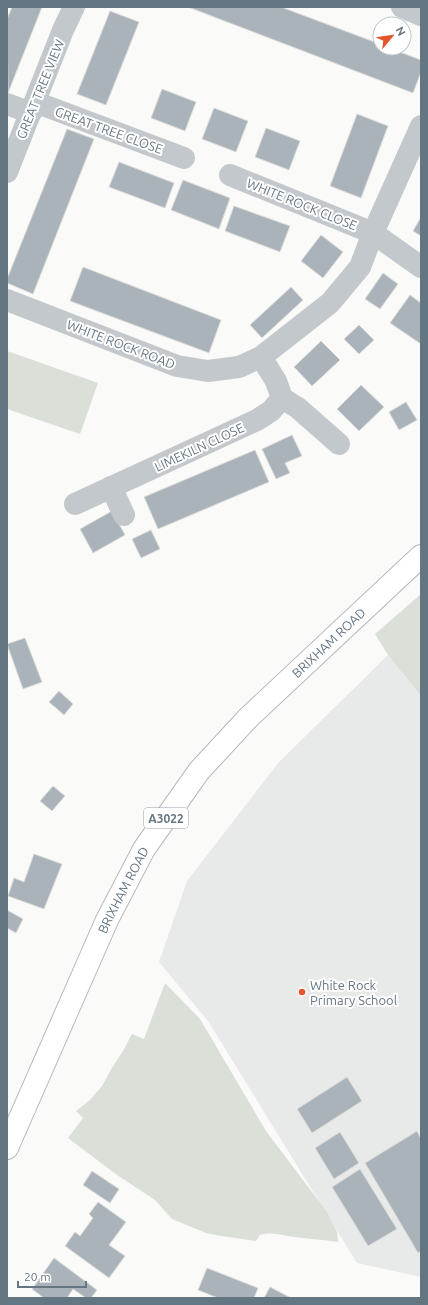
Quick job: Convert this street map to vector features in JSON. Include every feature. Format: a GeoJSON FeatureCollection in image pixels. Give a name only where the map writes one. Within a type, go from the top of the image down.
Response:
{"type":"FeatureCollection","features":[{"type":"Feature","properties":{"kind":"main road","name":"BRIXHAM ROAD"},"geometry":{"type":"LineString","coordinates":[[7,1148],[107,920],[144,849],[199,771],[248,718],[421,556]]}},
{"type":"Feature","properties":{"kind":"street","name":"GREAT TREE VIEW"},"geometry":{"type":"LineString","coordinates":[[7,172],[63,30],[74,7]]}},
{"type":"Feature","properties":{"kind":"street"},"geometry":{"type":"LineString","coordinates":[[402,7],[421,15]]}},
{"type":"Feature","properties":{"kind":"street","name":"GREAT TREE CLOSE"},"geometry":{"type":"LineString","coordinates":[[7,104],[33,108],[184,158]]}},
{"type":"Feature","properties":{"kind":"street","name":"WHITE ROCK ROAD"},"geometry":{"type":"LineString","coordinates":[[7,300],[177,366],[208,371],[239,367],[261,357],[330,303],[360,267],[421,126]]}},
{"type":"Feature","properties":{"kind":"street","name":"WHITE ROCK CLOSE"},"geometry":{"type":"LineString","coordinates":[[230,175],[373,234],[421,267]]}},
{"type":"Feature","properties":{"kind":"street"},"geometry":{"type":"LineString","coordinates":[[261,357],[276,381],[282,398],[298,408],[339,444]]}},
{"type":"Feature","properties":{"kind":"street","name":"LIMEKILN CLOSE"},"geometry":{"type":"LineString","coordinates":[[75,504],[257,420],[271,411],[282,398]]}},
{"type":"Feature","properties":{"kind":"street"},"geometry":{"type":"LineString","coordinates":[[111,487],[124,515]]}},
{"type":"Feature","properties":{"kind":"shaded area"},"geometry":{"type":"Polygon","coordinates":[[[7,351],[98,383],[80,434],[7,409],[7,351]]]}},
{"type":"Feature","properties":{"kind":"shaded area"},"geometry":{"type":"Polygon","coordinates":[[[421,594],[421,696],[388,655],[375,634],[421,594]]]}},
{"type":"Feature","properties":{"kind":"shaded area","name":"White Rock Primary School"},"geometry":{"type":"Polygon","coordinates":[[[388,655],[421,696],[421,1277],[357,1263],[208,1021],[159,962],[187,881],[279,762],[388,655]]]}},
{"type":"Feature","properties":{"kind":"shaded area"},"geometry":{"type":"Polygon","coordinates":[[[165,983],[200,1019],[266,1131],[327,1212],[337,1232],[338,1242],[270,1233],[260,1235],[256,1241],[206,1233],[172,1219],[155,1200],[117,1175],[68,1138],[83,1118],[76,1111],[90,1100],[102,1086],[132,1034],[144,1039],[165,983]]]}},
{"type":"Feature","properties":{"kind":"building"},"geometry":{"type":"Polygon","coordinates":[[[12,7],[42,7],[8,93],[7,19],[12,7]]]}},
{"type":"Feature","properties":{"kind":"building"},"geometry":{"type":"Polygon","coordinates":[[[188,7],[281,7],[372,41],[372,56],[410,56],[421,60],[421,72],[413,93],[188,7]]]}},
{"type":"Feature","properties":{"kind":"building"},"geometry":{"type":"Polygon","coordinates":[[[110,11],[139,22],[106,105],[77,94],[110,11]]]}},
{"type":"Feature","properties":{"kind":"building"},"geometry":{"type":"Polygon","coordinates":[[[162,89],[196,102],[185,131],[151,118],[162,89]]]}},
{"type":"Feature","properties":{"kind":"building"},"geometry":{"type":"Polygon","coordinates":[[[214,108],[248,121],[236,152],[202,139],[214,108]]]}},
{"type":"Feature","properties":{"kind":"building"},"geometry":{"type":"Polygon","coordinates":[[[357,114],[388,126],[361,198],[330,186],[357,114]]]}},
{"type":"Feature","properties":{"kind":"building"},"geometry":{"type":"Polygon","coordinates":[[[266,128],[300,141],[289,170],[255,157],[266,128]]]}},
{"type":"Feature","properties":{"kind":"building"},"geometry":{"type":"Polygon","coordinates":[[[67,129],[94,139],[33,294],[7,283],[7,279],[67,129]]]}},
{"type":"Feature","properties":{"kind":"building"},"geometry":{"type":"Polygon","coordinates":[[[119,162],[174,183],[165,208],[109,187],[119,162]]]}},
{"type":"Feature","properties":{"kind":"building"},"geometry":{"type":"Polygon","coordinates":[[[183,180],[230,198],[219,229],[171,210],[183,180]]]}},
{"type":"Feature","properties":{"kind":"building"},"geometry":{"type":"Polygon","coordinates":[[[234,206],[290,226],[280,252],[225,231],[234,206]]]}},
{"type":"Feature","properties":{"kind":"building"},"geometry":{"type":"Polygon","coordinates":[[[421,217],[421,236],[413,231],[421,217]]]}},
{"type":"Feature","properties":{"kind":"building"},"geometry":{"type":"Polygon","coordinates":[[[321,235],[343,252],[323,278],[301,261],[321,235]]]}},
{"type":"Feature","properties":{"kind":"building"},"geometry":{"type":"Polygon","coordinates":[[[83,267],[221,320],[209,353],[70,301],[83,267]]]}},
{"type":"Feature","properties":{"kind":"building"},"geometry":{"type":"Polygon","coordinates":[[[383,273],[398,284],[380,309],[365,299],[383,273]]]}},
{"type":"Feature","properties":{"kind":"building"},"geometry":{"type":"Polygon","coordinates":[[[291,287],[303,300],[262,338],[250,325],[291,287]]]}},
{"type":"Feature","properties":{"kind":"building"},"geometry":{"type":"Polygon","coordinates":[[[410,295],[421,303],[421,344],[390,323],[410,295]]]}},
{"type":"Feature","properties":{"kind":"building"},"geometry":{"type":"Polygon","coordinates":[[[359,325],[374,340],[359,354],[344,339],[359,325]]]}},
{"type":"Feature","properties":{"kind":"building"},"geometry":{"type":"Polygon","coordinates":[[[321,341],[340,360],[312,386],[294,367],[321,341]]]}},
{"type":"Feature","properties":{"kind":"building"},"geometry":{"type":"Polygon","coordinates":[[[361,385],[384,407],[359,431],[337,409],[361,385]]]}},
{"type":"Feature","properties":{"kind":"building"},"geometry":{"type":"Polygon","coordinates":[[[406,402],[417,420],[399,430],[389,412],[406,402]]]}},
{"type":"Feature","properties":{"kind":"building"},"geometry":{"type":"Polygon","coordinates":[[[292,435],[302,456],[285,463],[290,473],[276,479],[262,449],[292,435]]]}},
{"type":"Feature","properties":{"kind":"building"},"geometry":{"type":"Polygon","coordinates":[[[255,450],[269,482],[158,529],[144,497],[255,450]]]}},
{"type":"Feature","properties":{"kind":"building"},"geometry":{"type":"Polygon","coordinates":[[[112,511],[125,535],[93,553],[80,529],[112,511]]]}},
{"type":"Feature","properties":{"kind":"building"},"geometry":{"type":"Polygon","coordinates":[[[151,530],[160,549],[141,558],[132,539],[151,530]]]}},
{"type":"Feature","properties":{"kind":"building"},"geometry":{"type":"Polygon","coordinates":[[[25,638],[42,682],[23,689],[7,644],[25,638]]]}},
{"type":"Feature","properties":{"kind":"building"},"geometry":{"type":"Polygon","coordinates":[[[59,691],[73,704],[64,715],[49,702],[59,691]]]}},
{"type":"Feature","properties":{"kind":"building"},"geometry":{"type":"Polygon","coordinates":[[[53,786],[65,796],[52,811],[40,801],[53,786]]]}},
{"type":"Feature","properties":{"kind":"building"},"geometry":{"type":"Polygon","coordinates":[[[34,854],[62,864],[44,909],[8,896],[14,878],[24,882],[34,854]]]}},
{"type":"Feature","properties":{"kind":"building"},"geometry":{"type":"Polygon","coordinates":[[[7,910],[23,919],[16,933],[7,928],[7,910]]]}},
{"type":"Feature","properties":{"kind":"building"},"geometry":{"type":"Polygon","coordinates":[[[347,1077],[362,1101],[312,1133],[297,1109],[347,1077]]]}},
{"type":"Feature","properties":{"kind":"building"},"geometry":{"type":"Polygon","coordinates":[[[417,1131],[421,1139],[421,1251],[418,1253],[365,1163],[417,1131]]]}},
{"type":"Feature","properties":{"kind":"building"},"geometry":{"type":"Polygon","coordinates":[[[340,1132],[359,1163],[334,1179],[315,1148],[340,1132]]]}},
{"type":"Feature","properties":{"kind":"building"},"geometry":{"type":"Polygon","coordinates":[[[360,1169],[397,1229],[368,1246],[332,1187],[360,1169]]]}},
{"type":"Feature","properties":{"kind":"building"},"geometry":{"type":"Polygon","coordinates":[[[92,1171],[119,1189],[110,1203],[83,1185],[92,1171]]]}},
{"type":"Feature","properties":{"kind":"building"},"geometry":{"type":"Polygon","coordinates":[[[98,1202],[126,1222],[109,1245],[125,1256],[109,1278],[65,1246],[75,1232],[80,1236],[93,1218],[89,1214],[98,1202]]]}},
{"type":"Feature","properties":{"kind":"building"},"geometry":{"type":"Polygon","coordinates":[[[54,1258],[97,1290],[91,1298],[86,1298],[73,1289],[67,1298],[44,1298],[32,1289],[40,1278],[45,1282],[47,1278],[42,1275],[54,1258]]]}},
{"type":"Feature","properties":{"kind":"building"},"geometry":{"type":"Polygon","coordinates":[[[207,1268],[258,1288],[254,1298],[218,1298],[198,1290],[207,1268]]]}},
{"type":"Feature","properties":{"kind":"building"},"geometry":{"type":"Polygon","coordinates":[[[270,1287],[291,1298],[264,1298],[270,1287]]]}},
{"type":"Feature","properties":{"kind":"place","name":"White Rock Primary School"},"geometry":{"type":"Point","coordinates":[302,992]}}]}
